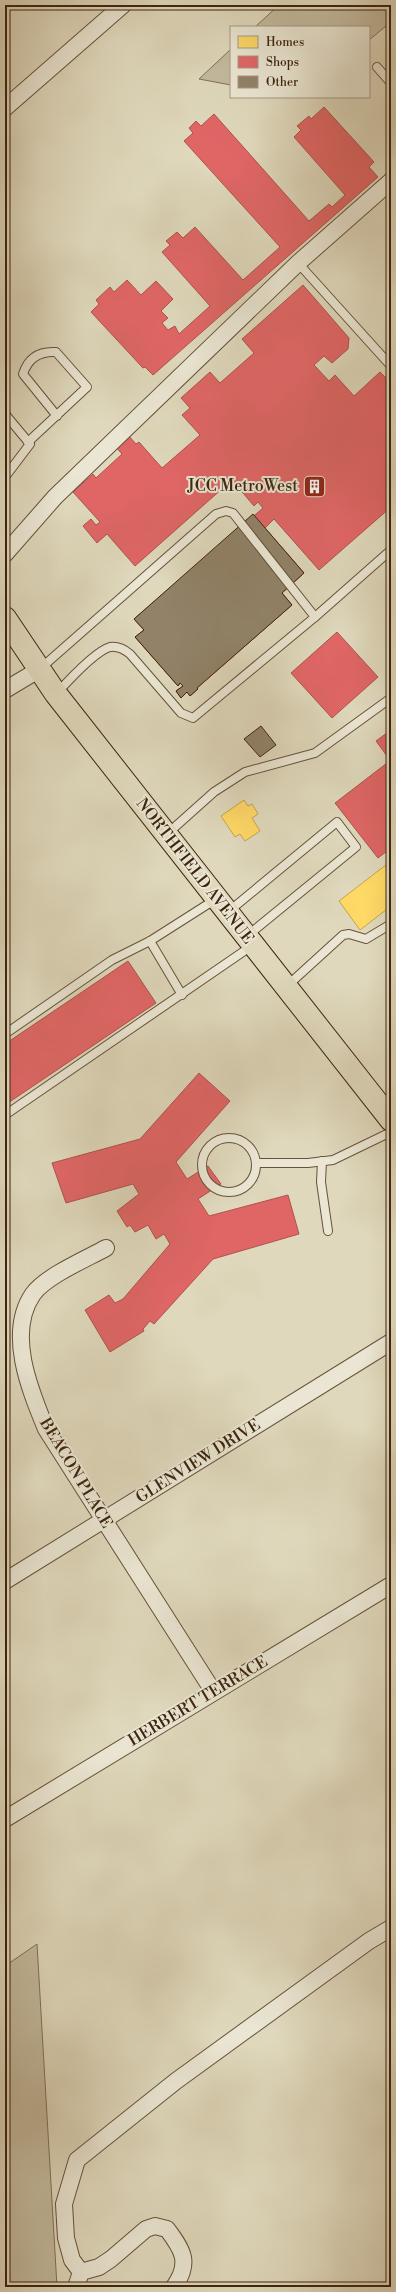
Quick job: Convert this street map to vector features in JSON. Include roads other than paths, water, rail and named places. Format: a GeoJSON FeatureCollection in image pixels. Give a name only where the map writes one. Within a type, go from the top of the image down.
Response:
{"type":"FeatureCollection","features":[{"type":"Feature","properties":{"kind":"main road","name":"NORTHFIELD AVENUE"},"geometry":{"type":"LineString","coordinates":[[6,623],[40,669],[56,694],[391,1120]]}},
{"type":"Feature","properties":{"kind":"street"},"geometry":{"type":"LineString","coordinates":[[5,108],[123,5]]}},
{"type":"Feature","properties":{"kind":"street"},"geometry":{"type":"LineString","coordinates":[[5,554],[55,497],[298,263],[391,181]]}},
{"type":"Feature","properties":{"kind":"street"},"geometry":{"type":"LineString","coordinates":[[5,690],[40,669]]}},
{"type":"Feature","properties":{"kind":"street","name":"BEACON PLACE"},"geometry":{"type":"LineString","coordinates":[[106,1248],[56,1275],[34,1293],[24,1313],[21,1354],[31,1392],[46,1429],[213,1691]]}},
{"type":"Feature","properties":{"kind":"street","name":"GLENVIEW DRIVE"},"geometry":{"type":"LineString","coordinates":[[5,1581],[391,1342]]}},
{"type":"Feature","properties":{"kind":"street","name":"HERBERT TERRACE"},"geometry":{"type":"LineString","coordinates":[[5,1819],[213,1691],[391,1585]]}},
{"type":"Feature","properties":{"kind":"street"},"geometry":{"type":"LineString","coordinates":[[174,2287],[183,2269],[184,2255],[167,2229],[155,2226],[146,2229],[99,2267],[78,2280],[66,2238],[64,2204],[77,2160],[176,2081],[369,1941],[391,1928]]}},
{"type":"Feature","properties":{"kind":"lane"},"geometry":{"type":"LineString","coordinates":[[377,66],[391,83]]}},
{"type":"Feature","properties":{"kind":"lane"},"geometry":{"type":"LineString","coordinates":[[298,263],[391,366]]}},
{"type":"Feature","properties":{"kind":"lane"},"geometry":{"type":"LineString","coordinates":[[28,442],[57,416],[87,387],[56,352],[46,351],[34,357],[26,366],[23,374],[57,416]]}},
{"type":"Feature","properties":{"kind":"lane"},"geometry":{"type":"LineString","coordinates":[[5,414],[30,444],[5,477]]}},
{"type":"Feature","properties":{"kind":"lane"},"geometry":{"type":"LineString","coordinates":[[40,669],[216,514],[226,511],[233,513],[315,617]]}},
{"type":"Feature","properties":{"kind":"lane"},"geometry":{"type":"LineString","coordinates":[[56,694],[81,668],[109,647],[121,647],[130,654],[181,713],[193,718],[315,617],[391,550]]}},
{"type":"Feature","properties":{"kind":"lane"},"geometry":{"type":"LineString","coordinates":[[166,834],[214,792],[245,772],[314,754],[391,698]]}},
{"type":"Feature","properties":{"kind":"lane"},"geometry":{"type":"LineString","coordinates":[[5,1034],[112,960],[222,906],[337,822],[356,847],[250,941],[182,995],[5,1115]]}},
{"type":"Feature","properties":{"kind":"lane"},"geometry":{"type":"LineString","coordinates":[[286,987],[343,935],[350,934],[366,939],[391,924]]}},
{"type":"Feature","properties":{"kind":"lane"},"geometry":{"type":"LineString","coordinates":[[150,941],[182,995]]}},
{"type":"Feature","properties":{"kind":"lane"},"geometry":{"type":"LineString","coordinates":[[256,1163],[333,1160],[391,1132]]}},
{"type":"Feature","properties":{"kind":"lane"},"geometry":{"type":"LineString","coordinates":[[225,1138],[242,1141],[254,1154],[256,1163],[255,1172],[245,1187],[228,1193],[211,1186],[202,1171],[204,1153],[209,1146],[225,1138]]}},
{"type":"Feature","properties":{"kind":"lane"},"geometry":{"type":"LineString","coordinates":[[322,1161],[321,1182],[328,1231]]}},
{"type":"Feature","properties":{"kind":"place","name":"JCC MetroWest"},"geometry":{"type":"Point","coordinates":[314,486]}}]}
